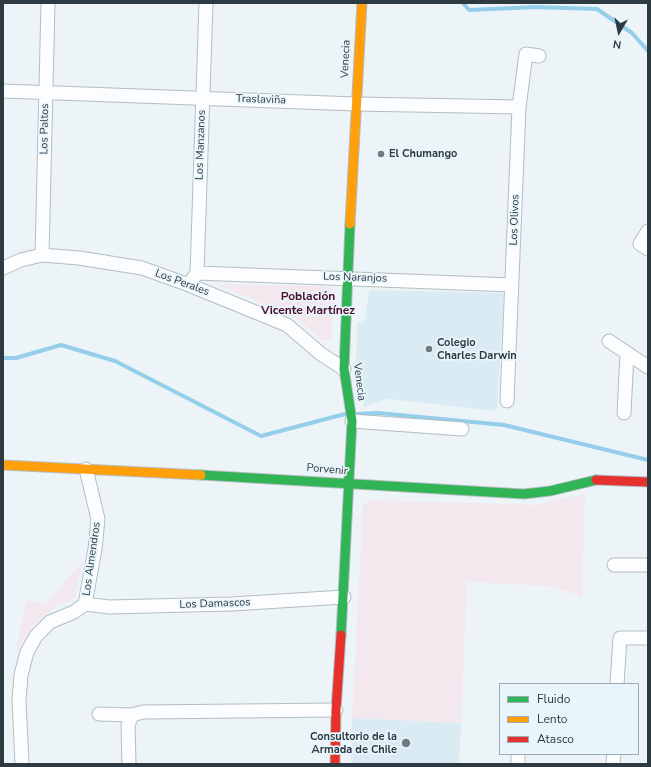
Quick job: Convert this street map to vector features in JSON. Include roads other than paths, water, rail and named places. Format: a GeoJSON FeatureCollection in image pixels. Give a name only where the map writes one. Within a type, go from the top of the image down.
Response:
{"type":"FeatureCollection","features":[{"type":"Feature","properties":{"kind":"street","name":"Los Paltos"},"geometry":{"type":"LineString","coordinates":[[42,255],[48,3]]}},
{"type":"Feature","properties":{"kind":"street","name":"Los Manzanos"},"geometry":{"type":"LineString","coordinates":[[189,285],[196,273],[206,3]]}},
{"type":"Feature","properties":{"kind":"street","name":"Venecia"},"geometry":{"type":"LineString","coordinates":[[334,764],[350,484],[352,421],[344,369],[346,277],[362,3]]}},
{"type":"Feature","properties":{"kind":"street","name":"Los Olivos"},"geometry":{"type":"LineString","coordinates":[[507,401],[519,108],[526,54],[539,56]]}},
{"type":"Feature","properties":{"kind":"street","name":"Traslaviña"},"geometry":{"type":"LineString","coordinates":[[3,91],[356,104],[519,108]]}},
{"type":"Feature","properties":{"kind":"street"},"geometry":{"type":"LineString","coordinates":[[648,231],[640,244],[648,249]]}},
{"type":"Feature","properties":{"kind":"street","name":"Los Perales"},"geometry":{"type":"LineString","coordinates":[[3,268],[21,260],[42,255],[79,258],[142,268],[189,285],[287,325],[321,354],[344,369]]}},
{"type":"Feature","properties":{"kind":"street","name":"Los Naranjos"},"geometry":{"type":"LineString","coordinates":[[196,273],[346,277],[512,285]]}},
{"type":"Feature","properties":{"kind":"street"},"geometry":{"type":"LineString","coordinates":[[609,342],[648,367]]}},
{"type":"Feature","properties":{"kind":"street"},"geometry":{"type":"LineString","coordinates":[[624,414],[627,354]]}},
{"type":"Feature","properties":{"kind":"street"},"geometry":{"type":"LineString","coordinates":[[352,421],[462,429]]}},
{"type":"Feature","properties":{"kind":"street","name":"Porvenir"},"geometry":{"type":"LineString","coordinates":[[3,465],[524,494],[550,491],[591,480],[629,480],[648,482]]}},
{"type":"Feature","properties":{"kind":"street","name":"Los Almendros"},"geometry":{"type":"LineString","coordinates":[[22,764],[19,701],[21,675],[27,652],[36,636],[50,622],[74,612],[85,604],[95,549],[98,519],[86,469]]}},
{"type":"Feature","properties":{"kind":"street"},"geometry":{"type":"LineString","coordinates":[[614,565],[648,565]]}},
{"type":"Feature","properties":{"kind":"street","name":"Los Damascos"},"geometry":{"type":"LineString","coordinates":[[85,604],[109,607],[232,604],[344,597]]}},
{"type":"Feature","properties":{"kind":"street"},"geometry":{"type":"LineString","coordinates":[[616,683],[620,638],[648,638]]}},
{"type":"Feature","properties":{"kind":"street"},"geometry":{"type":"LineString","coordinates":[[99,714],[132,716],[143,712],[336,710]]}},
{"type":"Feature","properties":{"kind":"street"},"geometry":{"type":"LineString","coordinates":[[129,764],[128,725],[132,716]]}},
{"type":"Feature","properties":{"kind":"waterway"},"geometry":{"type":"LineString","coordinates":[[463,3],[469,10],[535,7],[597,9],[632,33],[648,51]]}},
{"type":"Feature","properties":{"kind":"waterway"},"geometry":{"type":"LineString","coordinates":[[3,358],[16,358],[61,345],[115,361],[261,436],[345,414]]}},
{"type":"Feature","properties":{"kind":"waterway"},"geometry":{"type":"LineString","coordinates":[[356,414],[378,413],[504,425],[648,460]]}},
{"type":"Feature","properties":{"kind":"place","name":"El Chumango"},"geometry":{"type":"Point","coordinates":[381,154]}},
{"type":"Feature","properties":{"kind":"place","name":"Colegio Charles Darwin"},"geometry":{"type":"Point","coordinates":[429,349]}},
{"type":"Feature","properties":{"kind":"place","name":"Consultorio de la Armada de Chile"},"geometry":{"type":"Point","coordinates":[406,743]}},
{"type":"Feature","properties":{"kind":"district","name":"Población Vicente Martínez"},"geometry":{"type":"Point","coordinates":[308,304]}}]}
